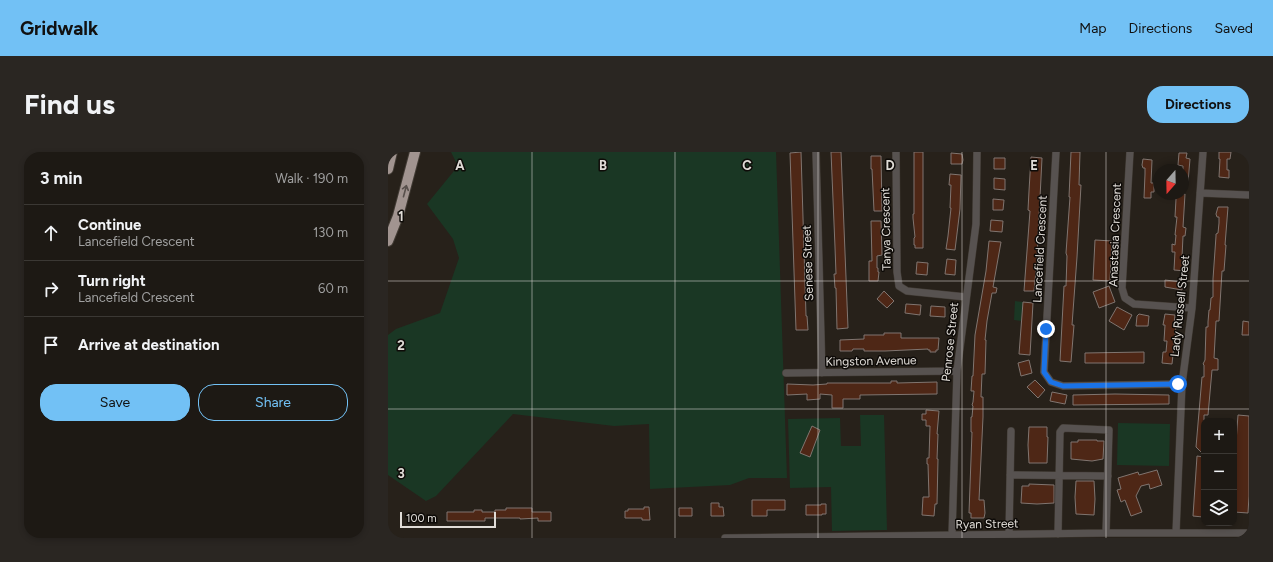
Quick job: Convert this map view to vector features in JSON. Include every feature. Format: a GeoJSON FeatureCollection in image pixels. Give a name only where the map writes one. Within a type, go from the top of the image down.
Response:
{"type":"FeatureCollection","features":[{"type":"Feature","properties":{"kind":"highway"},"geometry":{"type":"LineString","coordinates":[[388,169],[392,152]]}},
{"type":"Feature","properties":{"kind":"highway"},"geometry":{"type":"LineString","coordinates":[[388,241],[398,216],[415,152]]}},
{"type":"Feature","properties":{"kind":"street","name":"Senese Street"},"geometry":{"type":"LineString","coordinates":[[816,152],[822,373]]}},
{"type":"Feature","properties":{"kind":"street","name":"Tanya Crescent"},"geometry":{"type":"LineString","coordinates":[[896,152],[897,272],[899,286],[907,291],[966,297]]}},
{"type":"Feature","properties":{"kind":"street","name":"Penrose Street"},"geometry":{"type":"LineString","coordinates":[[952,535],[956,371],[976,224],[977,152]]}},
{"type":"Feature","properties":{"kind":"street","name":"Lancefield Crescent"},"geometry":{"type":"LineString","coordinates":[[1056,152],[1044,372],[1051,382],[1063,386],[1182,384]]}},
{"type":"Feature","properties":{"kind":"street","name":"Anastasia Crescent"},"geometry":{"type":"LineString","coordinates":[[1130,152],[1122,288],[1125,298],[1134,304],[1192,308]]}},
{"type":"Feature","properties":{"kind":"street","name":"Lady Russell Street"},"geometry":{"type":"LineString","coordinates":[[1176,534],[1182,384],[1192,308],[1203,152]]}},
{"type":"Feature","properties":{"kind":"street"},"geometry":{"type":"LineString","coordinates":[[1200,193],[1249,195]]}},
{"type":"Feature","properties":{"kind":"street","name":"Kingston Avenue"},"geometry":{"type":"LineString","coordinates":[[786,373],[956,371]]}},
{"type":"Feature","properties":{"kind":"street"},"geometry":{"type":"LineString","coordinates":[[1058,534],[1060,432],[1063,428],[1109,430],[1106,533]]}},
{"type":"Feature","properties":{"kind":"street"},"geometry":{"type":"LineString","coordinates":[[1009,534],[1011,432]]}},
{"type":"Feature","properties":{"kind":"street"},"geometry":{"type":"LineString","coordinates":[[1010,475],[1108,476]]}},
{"type":"Feature","properties":{"kind":"street","name":"Ryan Street"},"geometry":{"type":"LineString","coordinates":[[725,538],[1106,533],[1249,533]]}},
{"type":"Feature","properties":{"kind":"green space"},"geometry":{"type":"Polygon","coordinates":[[[451,152],[776,152],[787,478],[749,478],[730,485],[650,489],[649,424],[614,426],[513,414],[436,496],[426,501],[388,475],[388,335],[396,329],[440,313],[459,258],[453,239],[427,204],[458,166],[451,152]]]}},
{"type":"Feature","properties":{"kind":"green space"},"geometry":{"type":"Polygon","coordinates":[[[1015,301],[1023,302],[1021,321],[1014,320],[1015,301]]]}},
{"type":"Feature","properties":{"kind":"green space"},"geometry":{"type":"Polygon","coordinates":[[[860,415],[884,415],[887,530],[832,531],[831,487],[790,488],[788,419],[840,418],[841,446],[861,446],[860,415]]]}},
{"type":"Feature","properties":{"kind":"green space"},"geometry":{"type":"Polygon","coordinates":[[[1118,423],[1170,424],[1169,466],[1117,465],[1118,423]]]}},
{"type":"Feature","properties":{"kind":"building"},"geometry":{"type":"Polygon","coordinates":[[[801,152],[806,316],[808,330],[796,330],[790,153],[801,152]]]}},
{"type":"Feature","properties":{"kind":"building"},"geometry":{"type":"Polygon","coordinates":[[[831,152],[841,152],[848,328],[837,329],[836,288],[834,274],[836,274],[831,152]]]}},
{"type":"Feature","properties":{"kind":"building"},"geometry":{"type":"Polygon","coordinates":[[[914,152],[923,152],[923,248],[915,248],[914,245],[914,152]]]}},
{"type":"Feature","properties":{"kind":"building"},"geometry":{"type":"Polygon","coordinates":[[[1071,152],[1080,152],[1079,185],[1081,185],[1071,362],[1060,361],[1064,286],[1066,286],[1066,253],[1070,197],[1071,152]]]}},
{"type":"Feature","properties":{"kind":"building"},"geometry":{"type":"Polygon","coordinates":[[[1219,152],[1231,152],[1230,159],[1227,159],[1229,178],[1219,177],[1219,152]]]}},
{"type":"Feature","properties":{"kind":"building"},"geometry":{"type":"Polygon","coordinates":[[[951,153],[962,154],[962,164],[951,164],[951,153]]]}},
{"type":"Feature","properties":{"kind":"building"},"geometry":{"type":"Polygon","coordinates":[[[1179,153],[1187,153],[1186,158],[1190,159],[1189,170],[1189,164],[1178,164],[1179,153]]]}},
{"type":"Feature","properties":{"kind":"building"},"geometry":{"type":"Polygon","coordinates":[[[871,156],[881,156],[882,211],[874,211],[871,156]]]}},
{"type":"Feature","properties":{"kind":"building"},"geometry":{"type":"Polygon","coordinates":[[[1031,157],[1042,158],[1037,271],[1034,291],[1024,291],[1030,211],[1028,210],[1031,157]]]}},
{"type":"Feature","properties":{"kind":"building"},"geometry":{"type":"Polygon","coordinates":[[[994,158],[1005,158],[1005,169],[994,169],[994,158]]]}},
{"type":"Feature","properties":{"kind":"building"},"geometry":{"type":"Polygon","coordinates":[[[1143,159],[1152,160],[1151,183],[1153,183],[1153,192],[1151,192],[1151,198],[1144,198],[1145,168],[1143,168],[1143,159]]]}},
{"type":"Feature","properties":{"kind":"building"},"geometry":{"type":"Polygon","coordinates":[[[950,174],[961,175],[960,209],[955,250],[946,249],[951,208],[951,185],[949,185],[950,174]]]}},
{"type":"Feature","properties":{"kind":"building"},"geometry":{"type":"Polygon","coordinates":[[[994,178],[1005,179],[1005,190],[994,189],[994,178]]]}},
{"type":"Feature","properties":{"kind":"building"},"geometry":{"type":"Polygon","coordinates":[[[993,199],[1004,200],[1003,210],[993,210],[993,199]]]}},
{"type":"Feature","properties":{"kind":"building"},"geometry":{"type":"Polygon","coordinates":[[[1176,200],[1185,200],[1183,227],[1186,228],[1185,236],[1183,236],[1182,257],[1183,267],[1186,271],[1174,270],[1175,252],[1172,252],[1172,244],[1175,245],[1177,217],[1175,217],[1176,200]]]}},
{"type":"Feature","properties":{"kind":"building"},"geometry":{"type":"Polygon","coordinates":[[[1218,207],[1228,207],[1219,321],[1216,321],[1214,358],[1218,359],[1218,370],[1212,370],[1208,415],[1204,415],[1204,418],[1201,418],[1201,452],[1196,447],[1202,377],[1204,377],[1203,364],[1205,360],[1206,327],[1208,327],[1211,298],[1213,297],[1216,234],[1218,233],[1219,223],[1219,217],[1217,217],[1216,214],[1218,207]]]}},
{"type":"Feature","properties":{"kind":"building"},"geometry":{"type":"Polygon","coordinates":[[[991,220],[1003,221],[1002,232],[990,231],[991,220]]]}},
{"type":"Feature","properties":{"kind":"building"},"geometry":{"type":"Polygon","coordinates":[[[871,221],[881,221],[882,255],[877,256],[877,268],[879,272],[878,281],[869,281],[869,261],[872,261],[871,221]]]}},
{"type":"Feature","properties":{"kind":"building"},"geometry":{"type":"Polygon","coordinates":[[[1095,240],[1112,241],[1110,281],[1093,280],[1095,240]]]}},
{"type":"Feature","properties":{"kind":"building"},"geometry":{"type":"Polygon","coordinates":[[[989,241],[1001,242],[993,287],[997,288],[996,293],[992,293],[987,321],[985,340],[985,374],[982,374],[981,397],[983,397],[983,417],[979,500],[984,500],[985,513],[984,518],[971,518],[971,513],[969,513],[972,432],[971,417],[974,391],[971,391],[975,335],[986,271],[989,241]]]}},
{"type":"Feature","properties":{"kind":"building"},"geometry":{"type":"Polygon","coordinates":[[[947,259],[956,260],[955,275],[945,274],[947,259]]]}},
{"type":"Feature","properties":{"kind":"building"},"geometry":{"type":"Polygon","coordinates":[[[917,262],[928,263],[927,275],[916,274],[917,262]]]}},
{"type":"Feature","properties":{"kind":"building"},"geometry":{"type":"Polygon","coordinates":[[[1165,280],[1182,282],[1182,290],[1165,287],[1165,280]]]}},
{"type":"Feature","properties":{"kind":"building"},"geometry":{"type":"Polygon","coordinates":[[[1109,286],[1115,302],[1099,308],[1093,292],[1109,286]]]}},
{"type":"Feature","properties":{"kind":"building"},"geometry":{"type":"Polygon","coordinates":[[[884,291],[894,301],[887,308],[877,299],[884,291]]]}},
{"type":"Feature","properties":{"kind":"building"},"geometry":{"type":"Polygon","coordinates":[[[1023,302],[1033,303],[1030,355],[1019,354],[1023,302]]]}},
{"type":"Feature","properties":{"kind":"building"},"geometry":{"type":"Polygon","coordinates":[[[906,304],[921,305],[920,315],[905,313],[906,304]]]}},
{"type":"Feature","properties":{"kind":"building"},"geometry":{"type":"Polygon","coordinates":[[[931,306],[945,307],[945,317],[930,316],[931,306]]]}},
{"type":"Feature","properties":{"kind":"building"},"geometry":{"type":"Polygon","coordinates":[[[1117,307],[1132,315],[1124,330],[1109,321],[1117,307]]]}},
{"type":"Feature","properties":{"kind":"building"},"geometry":{"type":"Polygon","coordinates":[[[1139,314],[1149,316],[1148,326],[1136,326],[1137,316],[1139,314]]]}},
{"type":"Feature","properties":{"kind":"building"},"geometry":{"type":"Polygon","coordinates":[[[1165,314],[1175,315],[1174,325],[1176,326],[1172,364],[1162,363],[1163,352],[1166,352],[1167,341],[1164,341],[1165,325],[1163,325],[1165,314]]]}},
{"type":"Feature","properties":{"kind":"building"},"geometry":{"type":"Polygon","coordinates":[[[1243,321],[1249,322],[1249,335],[1242,335],[1243,321]]]}},
{"type":"Feature","properties":{"kind":"building"},"geometry":{"type":"Polygon","coordinates":[[[884,333],[901,333],[901,338],[939,338],[938,350],[936,350],[936,352],[930,352],[928,349],[864,351],[864,349],[853,349],[852,351],[840,351],[840,340],[864,339],[864,335],[884,335],[884,333]]]}},
{"type":"Feature","properties":{"kind":"building"},"geometry":{"type":"Polygon","coordinates":[[[1144,352],[1144,363],[1085,363],[1085,353],[1144,352]]]}},
{"type":"Feature","properties":{"kind":"building"},"geometry":{"type":"Polygon","coordinates":[[[1029,360],[1032,373],[1021,376],[1018,363],[1029,360]]]}},
{"type":"Feature","properties":{"kind":"building"},"geometry":{"type":"Polygon","coordinates":[[[1035,380],[1045,390],[1038,398],[1027,387],[1035,380]]]}},
{"type":"Feature","properties":{"kind":"building"},"geometry":{"type":"Polygon","coordinates":[[[891,381],[897,381],[897,383],[937,382],[937,394],[860,395],[860,399],[843,399],[843,408],[832,408],[832,395],[820,394],[820,399],[807,400],[807,394],[787,395],[787,384],[813,385],[827,383],[891,383],[891,381]]]}},
{"type":"Feature","properties":{"kind":"building"},"geometry":{"type":"Polygon","coordinates":[[[1052,392],[1067,395],[1065,404],[1050,401],[1052,392]]]}},
{"type":"Feature","properties":{"kind":"building"},"geometry":{"type":"Polygon","coordinates":[[[1073,395],[1169,395],[1169,404],[1073,405],[1073,395]]]}},
{"type":"Feature","properties":{"kind":"building"},"geometry":{"type":"Polygon","coordinates":[[[926,410],[939,411],[937,434],[937,504],[935,504],[934,516],[922,515],[923,497],[929,497],[927,458],[929,458],[930,426],[926,426],[926,420],[922,420],[922,414],[926,414],[926,410]]]}},
{"type":"Feature","properties":{"kind":"building"},"geometry":{"type":"Polygon","coordinates":[[[1238,415],[1249,416],[1248,513],[1237,512],[1238,415]]]}},
{"type":"Feature","properties":{"kind":"building"},"geometry":{"type":"Polygon","coordinates":[[[812,426],[820,430],[810,457],[800,453],[812,426]]]}},
{"type":"Feature","properties":{"kind":"building"},"geometry":{"type":"Polygon","coordinates":[[[1029,427],[1047,427],[1047,463],[1029,463],[1029,427]]]}},
{"type":"Feature","properties":{"kind":"building"},"geometry":{"type":"Polygon","coordinates":[[[1078,440],[1104,441],[1103,459],[1092,461],[1071,459],[1071,442],[1078,442],[1078,440]]]}},
{"type":"Feature","properties":{"kind":"building"},"geometry":{"type":"Polygon","coordinates":[[[1197,456],[1201,457],[1201,517],[1193,516],[1197,456]]]}},
{"type":"Feature","properties":{"kind":"building"},"geometry":{"type":"Polygon","coordinates":[[[1157,470],[1162,485],[1150,489],[1149,484],[1141,486],[1136,496],[1142,512],[1131,516],[1125,500],[1121,502],[1117,490],[1121,489],[1118,478],[1138,472],[1139,475],[1157,470]]]}},
{"type":"Feature","properties":{"kind":"building"},"geometry":{"type":"Polygon","coordinates":[[[1076,481],[1094,481],[1094,515],[1076,514],[1076,481]]]}},
{"type":"Feature","properties":{"kind":"building"},"geometry":{"type":"Polygon","coordinates":[[[1029,484],[1054,485],[1054,503],[1021,503],[1022,486],[1029,486],[1029,484]]]}},
{"type":"Feature","properties":{"kind":"building"},"geometry":{"type":"Polygon","coordinates":[[[752,500],[785,500],[785,510],[767,510],[767,516],[752,516],[752,500]]]}},
{"type":"Feature","properties":{"kind":"building"},"geometry":{"type":"Polygon","coordinates":[[[711,503],[719,503],[719,507],[723,507],[724,516],[711,516],[711,503]]]}},
{"type":"Feature","properties":{"kind":"building"},"geometry":{"type":"Polygon","coordinates":[[[826,504],[826,514],[806,515],[806,505],[826,504]]]}},
{"type":"Feature","properties":{"kind":"building"},"geometry":{"type":"Polygon","coordinates":[[[644,507],[649,507],[650,520],[642,520],[642,518],[625,518],[625,511],[628,511],[628,509],[644,509],[644,507]]]}},
{"type":"Feature","properties":{"kind":"building"},"geometry":{"type":"Polygon","coordinates":[[[506,508],[532,508],[532,512],[551,512],[551,521],[538,521],[538,518],[485,518],[485,521],[447,521],[447,512],[474,512],[474,510],[482,510],[482,512],[495,512],[495,510],[506,510],[506,508]]]}},
{"type":"Feature","properties":{"kind":"building"},"geometry":{"type":"Polygon","coordinates":[[[679,508],[692,508],[692,516],[679,516],[679,508]]]}},
{"type":"Feature","properties":{"kind":"route"},"geometry":{"type":"LineString","coordinates":[[1046,329],[1044,372],[1051,382],[1063,386],[1178,384]]}}]}
